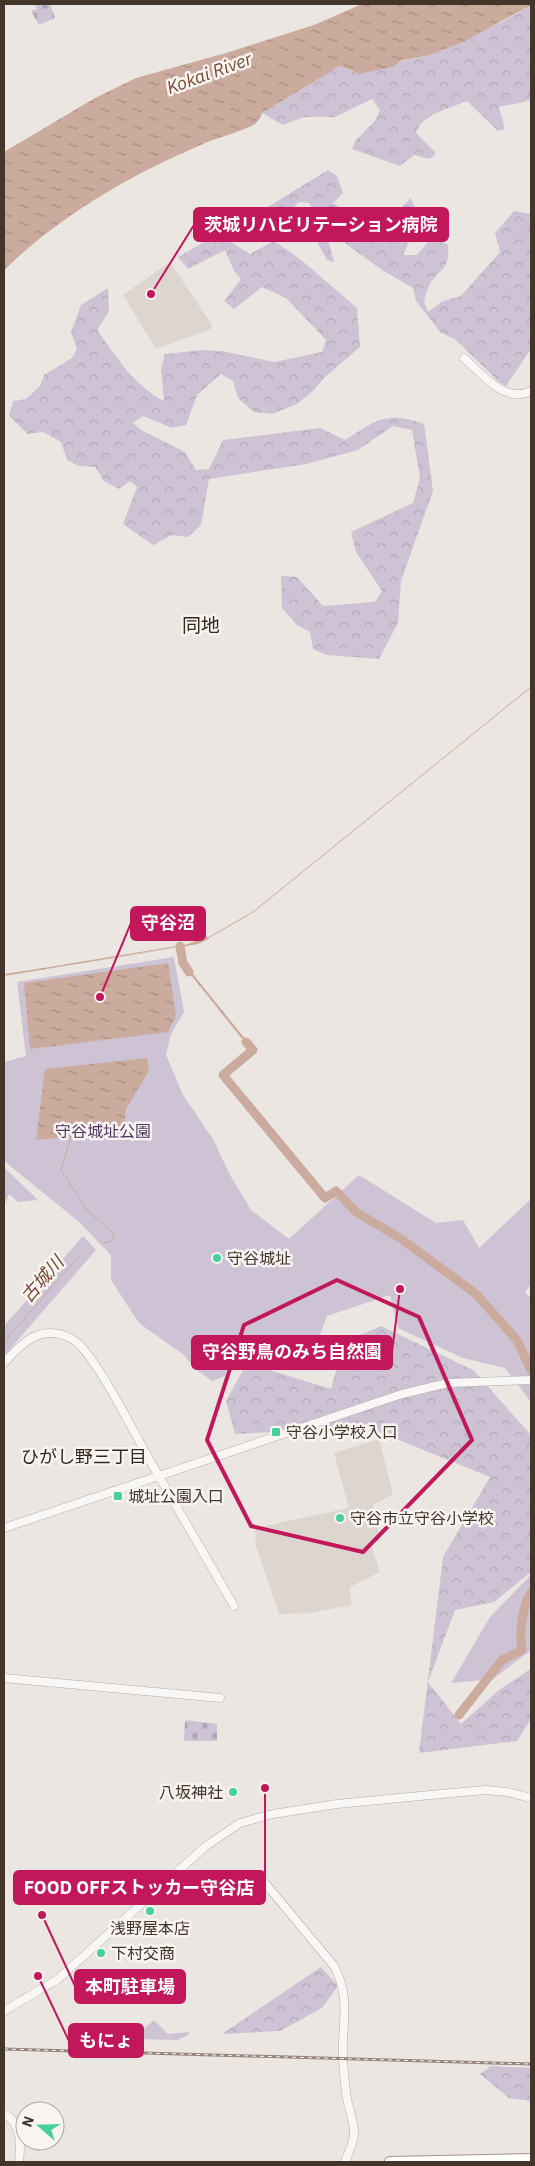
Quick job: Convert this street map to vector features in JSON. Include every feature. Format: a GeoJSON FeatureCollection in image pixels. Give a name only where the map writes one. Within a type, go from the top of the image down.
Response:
{"type":"FeatureCollection","features":[{"type":"Feature","properties":{"kind":"highway"},"geometry":{"type":"LineString","coordinates":[[390,2162],[531,2159]]}},
{"type":"Feature","properties":{"kind":"street"},"geometry":{"type":"LineString","coordinates":[[464,358],[506,393],[522,394],[531,391]]}},
{"type":"Feature","properties":{"kind":"street"},"geometry":{"type":"LineString","coordinates":[[4,1363],[18,1346],[34,1336],[47,1334],[63,1335],[82,1345],[234,1606]]}},
{"type":"Feature","properties":{"kind":"street"},"geometry":{"type":"LineString","coordinates":[[4,1528],[415,1390],[455,1383],[531,1380]]}},
{"type":"Feature","properties":{"kind":"street"},"geometry":{"type":"LineString","coordinates":[[4,1678],[220,1698]]}},
{"type":"Feature","properties":{"kind":"street"},"geometry":{"type":"LineString","coordinates":[[4,2011],[58,1979],[200,1851],[240,1823],[273,1814],[322,1806],[451,1793],[486,1790],[507,1792],[531,1798]]}},
{"type":"Feature","properties":{"kind":"street"},"geometry":{"type":"LineString","coordinates":[[266,1883],[334,1966],[342,1981],[345,2004],[342,2035],[343,2059],[354,2132],[345,2162]]}},
{"type":"Feature","properties":{"kind":"street"},"geometry":{"type":"LineString","coordinates":[[4,2114],[14,2121],[18,2131],[19,2162]]}},
{"type":"Feature","properties":{"kind":"highlighted area"},"geometry":{"type":"Polygon","coordinates":[[[337,1280],[419,1317],[472,1440],[363,1552],[251,1526],[207,1440],[244,1325],[337,1280]]]}},
{"type":"Feature","properties":{"kind":"shaded area"},"geometry":{"type":"Polygon","coordinates":[[[170,262],[212,325],[211,329],[156,349],[123,295],[170,262]]]}},
{"type":"Feature","properties":{"kind":"shaded area","name":"守谷市立守谷小学校"},"geometry":{"type":"Polygon","coordinates":[[[379,1439],[393,1494],[373,1505],[380,1540],[371,1544],[380,1572],[350,1587],[351,1605],[309,1613],[279,1614],[256,1546],[255,1531],[260,1527],[349,1508],[334,1453],[379,1439]]]}},
{"type":"Feature","properties":{"kind":"green space"},"geometry":{"type":"Polygon","coordinates":[[[34,4],[50,4],[55,18],[39,25],[31,11],[37,9],[34,4]]]}},
{"type":"Feature","properties":{"kind":"green space"},"geometry":{"type":"Polygon","coordinates":[[[531,5],[531,99],[499,107],[505,129],[498,131],[467,101],[430,116],[419,126],[416,133],[436,153],[430,159],[414,155],[400,166],[352,149],[355,141],[375,121],[380,110],[372,99],[335,117],[304,117],[283,125],[262,113],[340,66],[355,72],[430,55],[502,22],[531,5]]]}},
{"type":"Feature","properties":{"kind":"green space"},"geometry":{"type":"Polygon","coordinates":[[[328,170],[337,176],[343,193],[333,203],[349,213],[356,224],[366,229],[395,214],[411,198],[414,206],[406,232],[408,244],[403,255],[417,255],[433,236],[448,245],[446,265],[433,280],[426,292],[424,302],[428,312],[443,301],[461,296],[500,252],[495,233],[514,211],[531,214],[531,349],[506,386],[499,382],[455,339],[441,333],[416,301],[413,288],[382,270],[335,236],[328,240],[334,262],[327,260],[317,242],[319,220],[309,203],[299,202],[282,219],[274,218],[271,210],[258,219],[258,213],[328,170]]]}},
{"type":"Feature","properties":{"kind":"green space"},"geometry":{"type":"Polygon","coordinates":[[[218,234],[250,254],[274,241],[300,259],[357,308],[360,347],[297,404],[272,414],[254,412],[238,398],[233,381],[221,374],[197,395],[186,425],[172,428],[143,416],[133,423],[141,430],[185,452],[196,470],[209,469],[223,440],[320,428],[345,440],[373,423],[390,418],[400,418],[424,424],[433,491],[401,581],[398,623],[379,659],[327,655],[313,649],[310,632],[297,625],[282,608],[281,576],[297,577],[323,606],[375,602],[382,591],[356,552],[351,532],[413,503],[420,478],[412,430],[393,426],[358,450],[306,464],[209,479],[201,525],[188,537],[172,535],[153,545],[123,524],[137,487],[130,481],[119,489],[104,481],[95,467],[79,466],[67,460],[61,442],[43,432],[28,434],[9,416],[13,401],[26,399],[40,386],[44,375],[72,358],[77,349],[71,332],[81,305],[108,288],[109,311],[97,330],[135,379],[153,395],[164,401],[161,369],[165,354],[203,350],[222,351],[274,362],[322,352],[326,340],[286,298],[262,287],[234,309],[224,301],[241,279],[234,271],[225,250],[188,269],[178,257],[218,234]]]}},
{"type":"Feature","properties":{"kind":"green space","name":"守谷城址公園"},"geometry":{"type":"Polygon","coordinates":[[[174,957],[184,1012],[171,1034],[166,1055],[183,1095],[213,1139],[230,1175],[251,1210],[289,1239],[359,1175],[436,1223],[463,1220],[479,1248],[531,1199],[531,1284],[525,1293],[531,1298],[531,1402],[505,1368],[463,1358],[398,1328],[390,1295],[327,1316],[312,1355],[230,1351],[225,1376],[212,1381],[194,1368],[184,1355],[137,1320],[111,1280],[111,1256],[108,1252],[78,1221],[4,1161],[4,1062],[26,1056],[17,982],[174,957]]]}},
{"type":"Feature","properties":{"kind":"green space"},"geometry":{"type":"Polygon","coordinates":[[[4,1167],[38,1200],[18,1202],[9,1194],[4,1206],[4,1167]]]}},
{"type":"Feature","properties":{"kind":"green space"},"geometry":{"type":"Polygon","coordinates":[[[83,1236],[96,1250],[4,1356],[4,1326],[83,1236]]]}},
{"type":"Feature","properties":{"kind":"green space"},"geometry":{"type":"Polygon","coordinates":[[[381,1326],[473,1370],[531,1435],[531,1572],[494,1602],[455,1610],[428,1682],[461,1724],[499,1690],[531,1669],[531,1719],[517,1741],[419,1753],[443,1557],[490,1477],[367,1427],[235,1434],[226,1401],[247,1363],[331,1389],[344,1342],[381,1326]]]}},
{"type":"Feature","properties":{"kind":"green space"},"geometry":{"type":"Polygon","coordinates":[[[531,1575],[531,1650],[493,1679],[451,1683],[490,1617],[531,1575]]]}},
{"type":"Feature","properties":{"kind":"green space"},"geometry":{"type":"Polygon","coordinates":[[[185,1720],[217,1724],[217,1741],[184,1741],[185,1720]]]}},
{"type":"Feature","properties":{"kind":"green space"},"geometry":{"type":"Polygon","coordinates":[[[321,1967],[338,1986],[322,2008],[280,2031],[222,2034],[321,1967]]]}},
{"type":"Feature","properties":{"kind":"green space"},"geometry":{"type":"Polygon","coordinates":[[[154,2020],[168,2034],[188,2032],[190,2034],[178,2040],[132,2039],[154,2020]]]}},
{"type":"Feature","properties":{"kind":"green space"},"geometry":{"type":"Polygon","coordinates":[[[491,2066],[531,2068],[531,2101],[509,2098],[480,2074],[491,2066]]]}},
{"type":"Feature","properties":{"kind":"water","name":"Kokai River"},"geometry":{"type":"Polygon","coordinates":[[[362,4],[531,5],[463,42],[430,55],[400,61],[393,67],[357,74],[340,66],[262,113],[258,121],[252,125],[176,156],[98,198],[49,231],[4,270],[4,152],[95,98],[136,78],[226,53],[314,25],[362,4]]]}},
{"type":"Feature","properties":{"kind":"water"},"geometry":{"type":"Polygon","coordinates":[[[207,936],[209,939],[198,944],[181,947],[207,936]]]}},
{"type":"Feature","properties":{"kind":"water"},"geometry":{"type":"Polygon","coordinates":[[[181,947],[184,963],[254,1050],[251,1050],[183,965],[181,947]]]}},
{"type":"Feature","properties":{"kind":"water"},"geometry":{"type":"Polygon","coordinates":[[[181,947],[4,976],[4,974],[181,947]]]}},
{"type":"Feature","properties":{"kind":"water"},"geometry":{"type":"Polygon","coordinates":[[[168,963],[176,1016],[168,1032],[30,1049],[24,983],[168,963]]]}},
{"type":"Feature","properties":{"kind":"water"},"geometry":{"type":"Polygon","coordinates":[[[147,1058],[149,1071],[126,1109],[123,1131],[36,1140],[45,1069],[147,1058]]]}},
{"type":"Feature","properties":{"kind":"waterway"},"geometry":{"type":"LineString","coordinates":[[208,938],[253,912],[531,687]]}},
{"type":"Feature","properties":{"kind":"waterway"},"geometry":{"type":"LineString","coordinates":[[64,965],[186,945]]}},
{"type":"Feature","properties":{"kind":"waterway"},"geometry":{"type":"LineString","coordinates":[[180,946],[183,963],[189,972]]}},
{"type":"Feature","properties":{"kind":"waterway"},"geometry":{"type":"LineString","coordinates":[[246,1042],[253,1050],[223,1075],[325,1198],[336,1191],[356,1212],[400,1238],[476,1294],[517,1340],[531,1370]]}},
{"type":"Feature","properties":{"kind":"waterway","name":"古城川"},"geometry":{"type":"LineString","coordinates":[[71,1136],[61,1170],[87,1210],[114,1234],[112,1241],[104,1243]]}},
{"type":"Feature","properties":{"kind":"waterway","name":"古城川"},"geometry":{"type":"LineString","coordinates":[[4,1342],[79,1256]]}},
{"type":"Feature","properties":{"kind":"waterway"},"geometry":{"type":"LineString","coordinates":[[459,1715],[502,1660],[522,1650],[522,1620],[525,1605],[531,1593]]}},
{"type":"Feature","properties":{"kind":"railway"},"geometry":{"type":"LineString","coordinates":[[4,2049],[531,2064]]}},
{"type":"Feature","properties":{"kind":"place","name":"茨城リハビリテーション病院"},"geometry":{"type":"Point","coordinates":[151,294]}},
{"type":"Feature","properties":{"kind":"place","name":"守谷沼"},"geometry":{"type":"Point","coordinates":[100,997]}},
{"type":"Feature","properties":{"kind":"place","name":"守谷城址"},"geometry":{"type":"Point","coordinates":[217,1258]}},
{"type":"Feature","properties":{"kind":"place","name":"守谷野鳥のみち自然園"},"geometry":{"type":"Point","coordinates":[400,1289]}},
{"type":"Feature","properties":{"kind":"place","name":"守谷小学校入口"},"geometry":{"type":"Point","coordinates":[276,1432]}},
{"type":"Feature","properties":{"kind":"place","name":"城址公園入口"},"geometry":{"type":"Point","coordinates":[118,1496]}},
{"type":"Feature","properties":{"kind":"place","name":"守谷市立守谷小学校"},"geometry":{"type":"Point","coordinates":[340,1518]}},
{"type":"Feature","properties":{"kind":"place","name":"FOOD OFFストッカー守谷店"},"geometry":{"type":"Point","coordinates":[265,1788]}},
{"type":"Feature","properties":{"kind":"place","name":"八坂神社"},"geometry":{"type":"Point","coordinates":[233,1792]}},
{"type":"Feature","properties":{"kind":"place","name":"浅野屋本店"},"geometry":{"type":"Point","coordinates":[150,1911]}},
{"type":"Feature","properties":{"kind":"place","name":"本町駐車場"},"geometry":{"type":"Point","coordinates":[42,1915]}},
{"type":"Feature","properties":{"kind":"place","name":"下村交商"},"geometry":{"type":"Point","coordinates":[101,1953]}},
{"type":"Feature","properties":{"kind":"place","name":"もにょ"},"geometry":{"type":"Point","coordinates":[38,1976]}},
{"type":"Feature","properties":{"kind":"district","name":"同地"},"geometry":{"type":"Point","coordinates":[201,625]}},
{"type":"Feature","properties":{"kind":"district","name":"ひがし野三丁目"},"geometry":{"type":"Point","coordinates":[84,1456]}}]}
